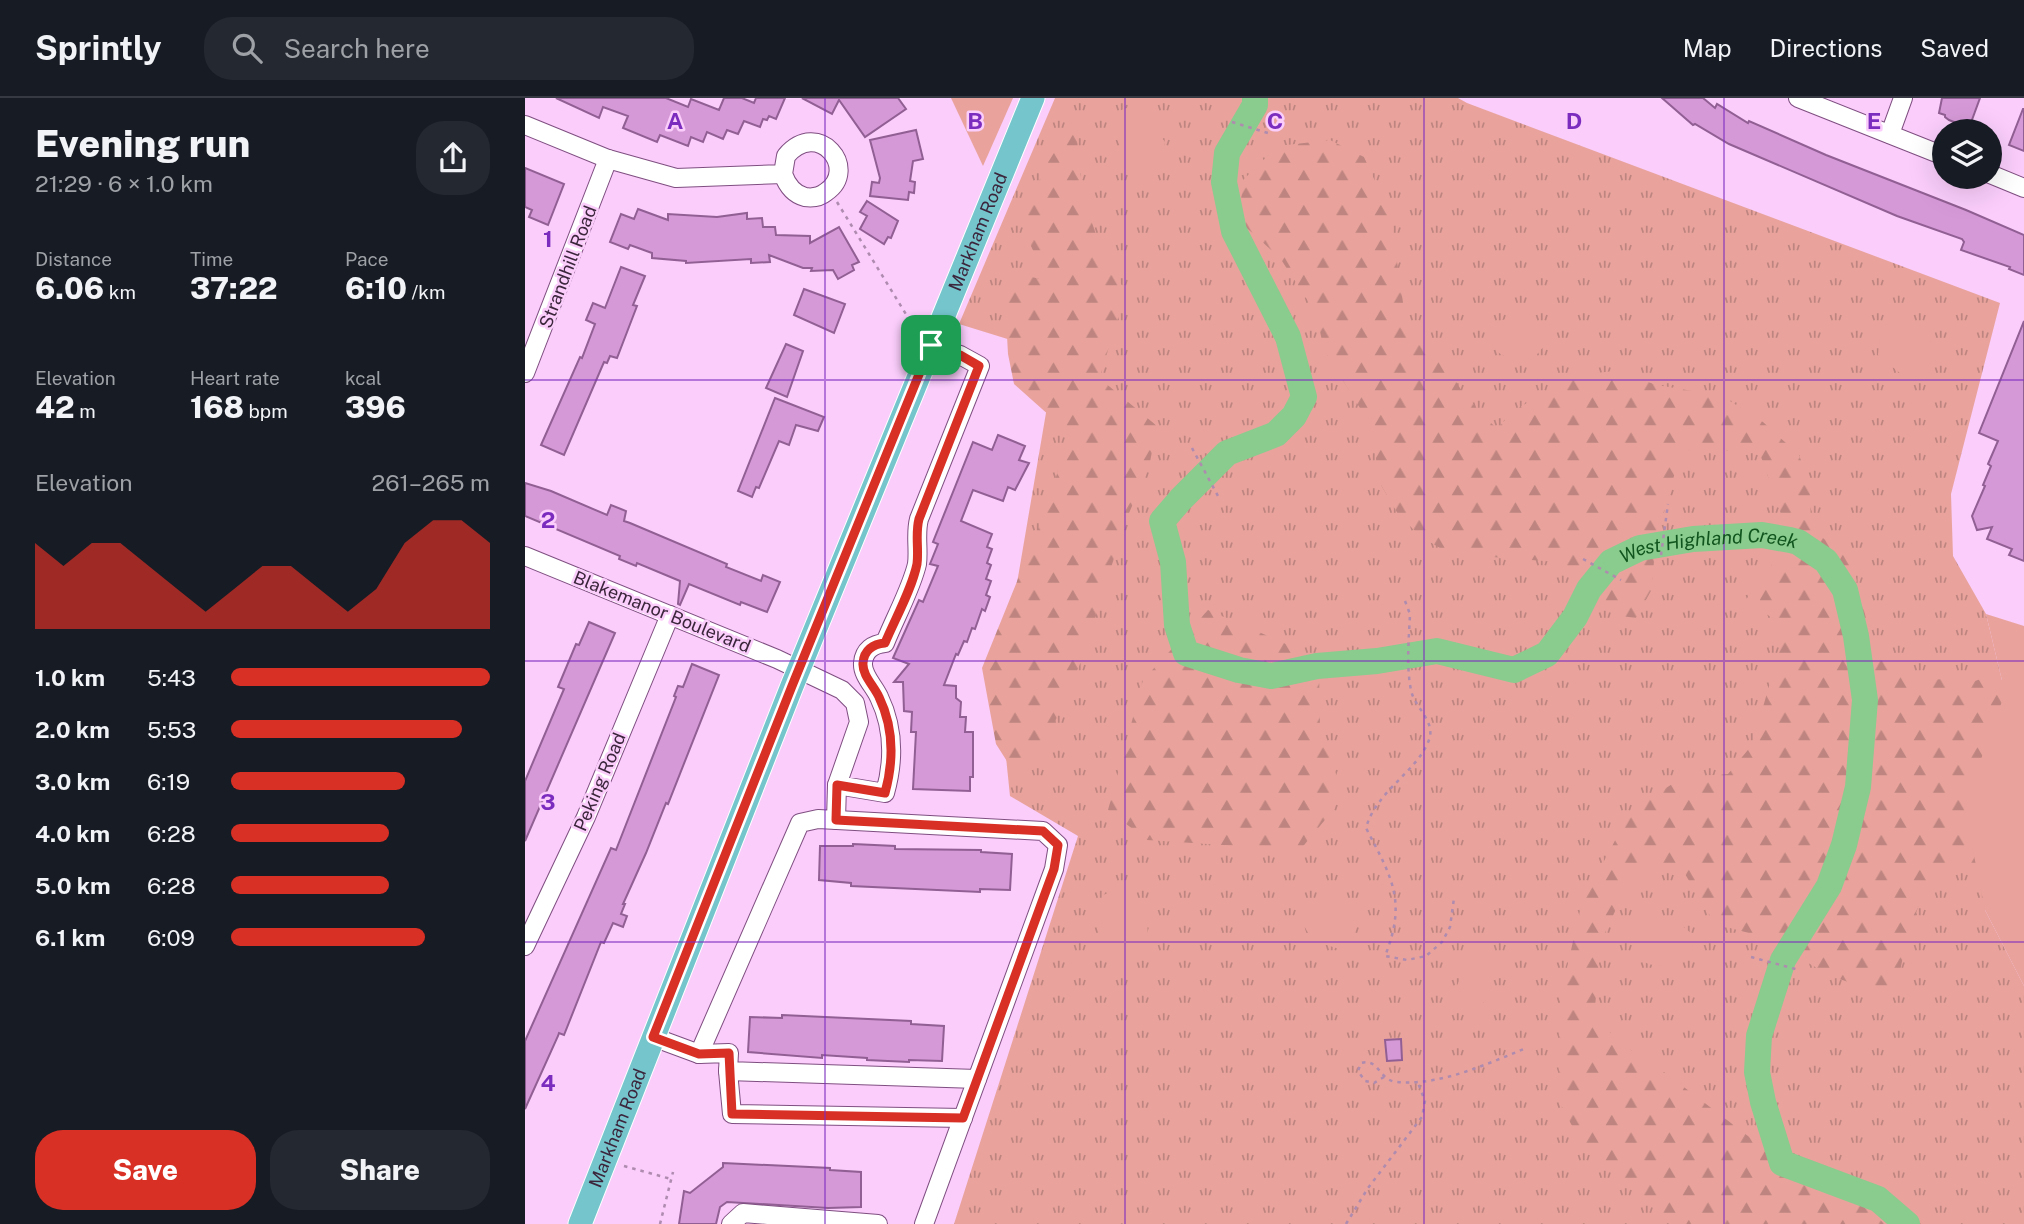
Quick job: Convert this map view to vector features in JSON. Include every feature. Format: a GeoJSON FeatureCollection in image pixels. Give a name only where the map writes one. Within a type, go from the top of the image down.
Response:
{"type":"FeatureCollection","features":[{"type":"Feature","properties":{"kind":"main road","name":"Markham Road"},"geometry":{"type":"LineString","coordinates":[[580,1224],[799,669],[1033,98]]}},
{"type":"Feature","properties":{"kind":"street"},"geometry":{"type":"LineString","coordinates":[[1798,98],[1932,151]]}},
{"type":"Feature","properties":{"kind":"street"},"geometry":{"type":"LineString","coordinates":[[1890,134],[1903,98]]}},
{"type":"Feature","properties":{"kind":"street"},"geometry":{"type":"LineString","coordinates":[[525,125],[608,159],[676,178],[783,174]]}},
{"type":"Feature","properties":{"kind":"street"},"geometry":{"type":"LineString","coordinates":[[801,143],[820,143],[828,148],[838,164],[838,174],[830,190],[823,195],[806,197],[791,189],[783,174],[783,165],[793,148],[801,143]]}},
{"type":"Feature","properties":{"kind":"street","name":"Strandhill Road"},"geometry":{"type":"LineString","coordinates":[[525,373],[531,341],[608,159]]}},
{"type":"Feature","properties":{"kind":"street"},"geometry":{"type":"LineString","coordinates":[[2002,179],[2024,188]]}},
{"type":"Feature","properties":{"kind":"street"},"geometry":{"type":"LineString","coordinates":[[837,785],[885,793],[891,765],[891,735],[883,706],[864,671],[863,659],[871,647],[885,643],[914,574],[919,519],[979,366],[960,355],[931,345]]}},
{"type":"Feature","properties":{"kind":"street","name":"Blakemanor Boulevard"},"geometry":{"type":"LineString","coordinates":[[525,556],[799,669],[842,690],[855,703],[859,722],[837,785],[836,820]]}},
{"type":"Feature","properties":{"kind":"street","name":"Peking Road"},"geometry":{"type":"LineString","coordinates":[[525,946],[586,817],[670,615]]}},
{"type":"Feature","properties":{"kind":"street"},"geometry":{"type":"LineString","coordinates":[[699,1054],[800,823],[818,819],[1043,831],[1058,845],[1054,869],[924,1224]]}},
{"type":"Feature","properties":{"kind":"street"},"geometry":{"type":"LineString","coordinates":[[653,1037],[699,1054],[729,1053],[732,1114],[963,1118]]}},
{"type":"Feature","properties":{"kind":"street"},"geometry":{"type":"LineString","coordinates":[[728,1071],[977,1079]]}},
{"type":"Feature","properties":{"kind":"street"},"geometry":{"type":"LineString","coordinates":[[731,1224],[743,1213],[788,1220],[879,1224]]}},
{"type":"Feature","properties":{"kind":"path"},"geometry":{"type":"LineString","coordinates":[[1232,122],[1268,134]]}},
{"type":"Feature","properties":{"kind":"path"},"geometry":{"type":"LineString","coordinates":[[830,190],[912,324]]}},
{"type":"Feature","properties":{"kind":"path"},"geometry":{"type":"LineString","coordinates":[[1192,448],[1218,496]]}},
{"type":"Feature","properties":{"kind":"path"},"geometry":{"type":"LineString","coordinates":[[1661,555],[1668,504]]}},
{"type":"Feature","properties":{"kind":"path"},"geometry":{"type":"LineString","coordinates":[[1583,559],[1621,580]]}},
{"type":"Feature","properties":{"kind":"path"},"geometry":{"type":"LineString","coordinates":[[1405,601],[1410,614],[1411,692],[1428,722],[1430,737],[1424,750],[1370,813],[1366,828],[1383,861],[1397,904],[1394,933],[1385,956],[1408,960],[1426,956],[1442,942],[1450,927],[1454,898]]}},
{"type":"Feature","properties":{"kind":"path"},"geometry":{"type":"LineString","coordinates":[[1751,957],[1799,970]]}},
{"type":"Feature","properties":{"kind":"path"},"geometry":{"type":"LineString","coordinates":[[1384,1077],[1374,1083],[1365,1081],[1358,1071],[1361,1063],[1368,1061],[1376,1064],[1384,1077],[1392,1082],[1418,1083],[1451,1076],[1524,1049]]}},
{"type":"Feature","properties":{"kind":"path"},"geometry":{"type":"LineString","coordinates":[[1346,1224],[1368,1188],[1422,1116],[1425,1101],[1418,1083]]}},
{"type":"Feature","properties":{"kind":"path"},"geometry":{"type":"LineString","coordinates":[[624,1166],[671,1180]]}},
{"type":"Feature","properties":{"kind":"path"},"geometry":{"type":"LineString","coordinates":[[660,1224],[673,1172]]}},
{"type":"Feature","properties":{"kind":"green space"},"geometry":{"type":"Polygon","coordinates":[[[951,98],[1013,98],[983,166],[951,98]]]}},
{"type":"Feature","properties":{"kind":"green space"},"geometry":{"type":"Polygon","coordinates":[[[1055,98],[1458,98],[2000,303],[1951,494],[1953,556],[1986,614],[2005,693],[1985,910],[2024,986],[2024,1224],[954,1224],[1078,836],[1010,796],[999,689],[1056,354],[959,324],[1055,98]]]}},
{"type":"Feature","properties":{"kind":"green space"},"geometry":{"type":"Polygon","coordinates":[[[1126,108],[1148,121],[1165,142],[1163,157],[1154,169],[1131,161],[1118,142],[1111,126],[1115,113],[1126,108]]]}},
{"type":"Feature","properties":{"kind":"green space"},"geometry":{"type":"Polygon","coordinates":[[[1077,117],[1079,164],[1088,208],[1103,250],[1126,292],[1101,373],[1104,382],[1157,426],[1149,467],[1126,520],[1083,657],[1050,733],[1025,768],[1010,766],[996,744],[982,668],[1043,517],[1070,434],[1014,384],[1008,354],[1004,280],[1010,273],[1047,280],[1023,229],[1043,170],[1077,117]]]}},
{"type":"Feature","properties":{"kind":"green space"},"geometry":{"type":"Polygon","coordinates":[[[1330,140],[1364,157],[1390,214],[1405,316],[1412,333],[1436,350],[1465,396],[1497,429],[1512,412],[1572,376],[1614,371],[1657,385],[1722,396],[1763,422],[1799,455],[1810,485],[1811,530],[1851,557],[1874,651],[1929,680],[1944,679],[1959,688],[1981,679],[1996,678],[2010,685],[2017,694],[2024,714],[2024,912],[1951,859],[1926,886],[1907,937],[1897,986],[1862,986],[1829,974],[1761,937],[1715,924],[1679,864],[1645,866],[1626,888],[1601,941],[1594,1018],[1626,1047],[1651,1062],[1765,1149],[1805,1160],[1885,1224],[1678,1224],[1624,1182],[1580,1141],[1560,1103],[1558,1050],[1561,994],[1582,902],[1632,809],[1682,778],[1728,774],[1752,745],[1783,638],[1779,622],[1745,601],[1790,540],[1759,451],[1681,450],[1655,546],[1652,589],[1636,618],[1621,616],[1559,562],[1450,554],[1420,536],[1398,514],[1378,480],[1375,447],[1363,413],[1324,350],[1316,313],[1280,258],[1239,221],[1243,180],[1278,146],[1330,140]]]}},
{"type":"Feature","properties":{"kind":"green space"},"geometry":{"type":"Polygon","coordinates":[[[1511,317],[1531,328],[1541,340],[1544,346],[1533,359],[1518,363],[1499,353],[1487,339],[1495,323],[1511,317]]]}},
{"type":"Feature","properties":{"kind":"green space"},"geometry":{"type":"Polygon","coordinates":[[[1896,324],[1925,336],[1935,348],[1936,356],[1930,378],[1906,378],[1878,355],[1880,337],[1899,328],[1896,324]]]}},
{"type":"Feature","properties":{"kind":"green space"},"geometry":{"type":"Polygon","coordinates":[[[1208,610],[1300,650],[1319,668],[1320,729],[1336,774],[1334,809],[1300,850],[1147,840],[1108,810],[1143,680],[1208,610]]]}},
{"type":"Feature","properties":{"kind":"green space"},"geometry":{"type":"Polygon","coordinates":[[[1986,614],[2024,626],[2024,986],[1985,910],[1964,806],[2005,693],[1986,614]]]}},
{"type":"Feature","properties":{"kind":"green space"},"geometry":{"type":"Polygon","coordinates":[[[1117,890],[1141,911],[1148,929],[1144,949],[1138,960],[1126,961],[1108,949],[1098,932],[1096,912],[1103,895],[1117,890]]]}},
{"type":"Feature","properties":{"kind":"green space"},"geometry":{"type":"Polygon","coordinates":[[[1322,905],[1343,908],[1353,918],[1356,929],[1352,942],[1341,949],[1318,941],[1311,936],[1304,924],[1307,907],[1322,905]]]}},
{"type":"Feature","properties":{"kind":"green space"},"geometry":{"type":"Polygon","coordinates":[[[1647,915],[1671,920],[1692,934],[1693,950],[1686,961],[1658,966],[1643,961],[1637,955],[1630,936],[1647,915]]]}},
{"type":"Feature","properties":{"kind":"green space"},"geometry":{"type":"Polygon","coordinates":[[[1475,955],[1483,957],[1492,968],[1493,983],[1488,997],[1481,1005],[1472,1008],[1464,1006],[1452,996],[1475,955]]]}},
{"type":"Feature","properties":{"kind":"building"},"geometry":{"type":"Polygon","coordinates":[[[556,98],[666,98],[688,107],[691,99],[719,110],[724,98],[742,98],[754,103],[756,98],[785,98],[776,119],[769,116],[767,120],[763,119],[760,127],[744,121],[738,134],[727,130],[723,139],[707,132],[703,142],[691,137],[688,146],[660,135],[657,142],[623,128],[628,116],[603,107],[599,118],[556,98]]]}},
{"type":"Feature","properties":{"kind":"building"},"geometry":{"type":"Polygon","coordinates":[[[802,98],[898,98],[906,109],[865,137],[839,100],[832,114],[802,98]]]}},
{"type":"Feature","properties":{"kind":"building"},"geometry":{"type":"Polygon","coordinates":[[[1662,98],[1703,98],[1715,108],[1717,104],[1748,123],[1749,121],[2024,235],[2024,275],[2009,269],[2010,267],[1961,250],[1964,242],[1962,239],[1897,216],[1729,144],[1693,125],[1662,98]]]}},
{"type":"Feature","properties":{"kind":"building"},"geometry":{"type":"Polygon","coordinates":[[[1942,98],[1980,98],[1972,119],[1948,119],[1939,113],[1942,98]]]}},
{"type":"Feature","properties":{"kind":"building"},"geometry":{"type":"Polygon","coordinates":[[[2024,109],[2024,151],[2009,145],[2024,109]]]}},
{"type":"Feature","properties":{"kind":"building"},"geometry":{"type":"Polygon","coordinates":[[[916,130],[923,159],[913,161],[910,181],[915,182],[914,193],[909,192],[908,200],[870,196],[872,182],[879,183],[880,178],[870,140],[916,130]]]}},
{"type":"Feature","properties":{"kind":"building"},"geometry":{"type":"Polygon","coordinates":[[[525,168],[564,184],[548,225],[529,217],[532,210],[525,207],[525,168]]]}},
{"type":"Feature","properties":{"kind":"building"},"geometry":{"type":"Polygon","coordinates":[[[867,201],[898,221],[891,238],[888,237],[884,244],[860,229],[867,216],[860,212],[867,201]]]}},
{"type":"Feature","properties":{"kind":"building"},"geometry":{"type":"Polygon","coordinates":[[[638,209],[668,220],[668,214],[717,217],[747,213],[747,219],[762,218],[763,227],[775,227],[776,235],[810,236],[810,243],[839,227],[859,262],[852,265],[854,270],[838,279],[833,270],[811,271],[812,268],[803,268],[769,255],[770,262],[751,263],[751,259],[686,263],[652,258],[652,253],[630,245],[628,249],[610,242],[621,214],[634,219],[638,209]]]}},
{"type":"Feature","properties":{"kind":"building"},"geometry":{"type":"Polygon","coordinates":[[[621,267],[645,276],[633,305],[637,306],[617,358],[610,356],[607,363],[604,362],[564,455],[541,445],[595,324],[586,320],[593,303],[605,308],[621,267]]]}},
{"type":"Feature","properties":{"kind":"building"},"geometry":{"type":"Polygon","coordinates":[[[804,289],[845,304],[834,333],[794,315],[804,289]]]}},
{"type":"Feature","properties":{"kind":"building"},"geometry":{"type":"Polygon","coordinates":[[[2024,321],[2024,561],[2009,555],[2012,549],[1987,539],[1992,527],[1977,530],[1972,516],[1985,486],[1983,485],[1991,466],[1988,464],[1998,441],[1979,433],[2024,321]]]}},
{"type":"Feature","properties":{"kind":"building"},"geometry":{"type":"Polygon","coordinates":[[[786,344],[803,351],[787,397],[766,388],[786,344]]]}},
{"type":"Feature","properties":{"kind":"building"},"geometry":{"type":"Polygon","coordinates":[[[775,398],[824,417],[818,431],[796,425],[789,445],[779,441],[759,488],[756,487],[752,497],[738,491],[775,398]]]}},
{"type":"Feature","properties":{"kind":"building"},"geometry":{"type":"Polygon","coordinates":[[[998,435],[1025,446],[1019,460],[1029,463],[1015,490],[1008,487],[1003,501],[973,490],[961,521],[992,534],[987,547],[992,549],[987,563],[991,565],[986,579],[991,581],[986,595],[990,597],[985,611],[982,609],[975,629],[972,628],[967,642],[964,641],[958,655],[956,654],[944,685],[956,686],[956,698],[961,702],[960,717],[966,717],[965,732],[973,732],[973,777],[970,777],[970,791],[913,789],[916,732],[911,732],[912,712],[904,711],[903,682],[894,682],[909,664],[893,658],[919,600],[923,602],[938,566],[930,564],[938,544],[933,542],[973,442],[992,450],[998,435]]]}},
{"type":"Feature","properties":{"kind":"building"},"geometry":{"type":"Polygon","coordinates":[[[525,483],[607,515],[611,505],[626,511],[624,521],[761,581],[763,575],[780,582],[767,612],[741,602],[740,605],[689,584],[680,605],[678,604],[680,581],[637,563],[636,566],[619,559],[620,556],[525,516],[525,483]]]}},
{"type":"Feature","properties":{"kind":"building"},"geometry":{"type":"Polygon","coordinates":[[[589,622],[615,633],[525,841],[525,781],[564,689],[558,687],[576,644],[579,645],[589,622]]]}},
{"type":"Feature","properties":{"kind":"building"},"geometry":{"type":"Polygon","coordinates":[[[692,664],[719,675],[668,804],[666,803],[623,904],[621,914],[627,916],[623,927],[613,923],[604,943],[601,942],[564,1035],[559,1033],[525,1109],[525,1041],[611,848],[616,850],[678,686],[683,687],[692,664]]]}},
{"type":"Feature","properties":{"kind":"building"},"geometry":{"type":"Polygon","coordinates":[[[820,846],[895,846],[895,849],[981,850],[1012,854],[1010,890],[980,889],[980,892],[851,886],[851,883],[819,880],[820,846]]]}},
{"type":"Feature","properties":{"kind":"building"},"geometry":{"type":"Polygon","coordinates":[[[782,1015],[911,1021],[911,1024],[944,1026],[942,1061],[867,1060],[822,1055],[822,1058],[748,1052],[750,1017],[782,1018],[782,1015]]]}},
{"type":"Feature","properties":{"kind":"building"},"geometry":{"type":"Polygon","coordinates":[[[1401,1039],[1402,1060],[1387,1061],[1385,1040],[1401,1039]]]}},
{"type":"Feature","properties":{"kind":"building"},"geometry":{"type":"Polygon","coordinates":[[[723,1163],[861,1172],[861,1207],[828,1208],[727,1202],[720,1207],[716,1224],[679,1224],[684,1191],[690,1193],[723,1167],[723,1163]]]}},
{"type":"Feature","properties":{"kind":"waterway","name":"West Highland Creek"},"geometry":{"type":"LineString","coordinates":[[1255,98],[1255,105],[1227,153],[1224,182],[1234,231],[1288,337],[1304,397],[1294,416],[1276,434],[1227,453],[1162,521],[1173,562],[1177,625],[1186,653],[1239,670],[1271,676],[1317,666],[1377,661],[1437,651],[1514,670],[1547,654],[1575,617],[1589,589],[1611,562],[1640,548],[1693,539],[1762,535],[1798,542],[1826,561],[1845,590],[1856,636],[1865,700],[1858,787],[1844,845],[1829,886],[1783,960],[1759,1036],[1757,1072],[1763,1102],[1782,1163],[1878,1199],[1907,1224]]}},
{"type":"Feature","properties":{"kind":"route"},"geometry":{"type":"LineString","coordinates":[[931,345],[960,355],[979,366],[919,519],[914,574],[885,643],[871,647],[863,659],[865,674],[883,706],[891,735],[891,765],[885,793],[837,785],[836,820],[1043,831],[1058,845],[1054,869],[963,1118],[732,1114],[729,1053],[699,1054],[653,1037],[931,345]]}}]}
